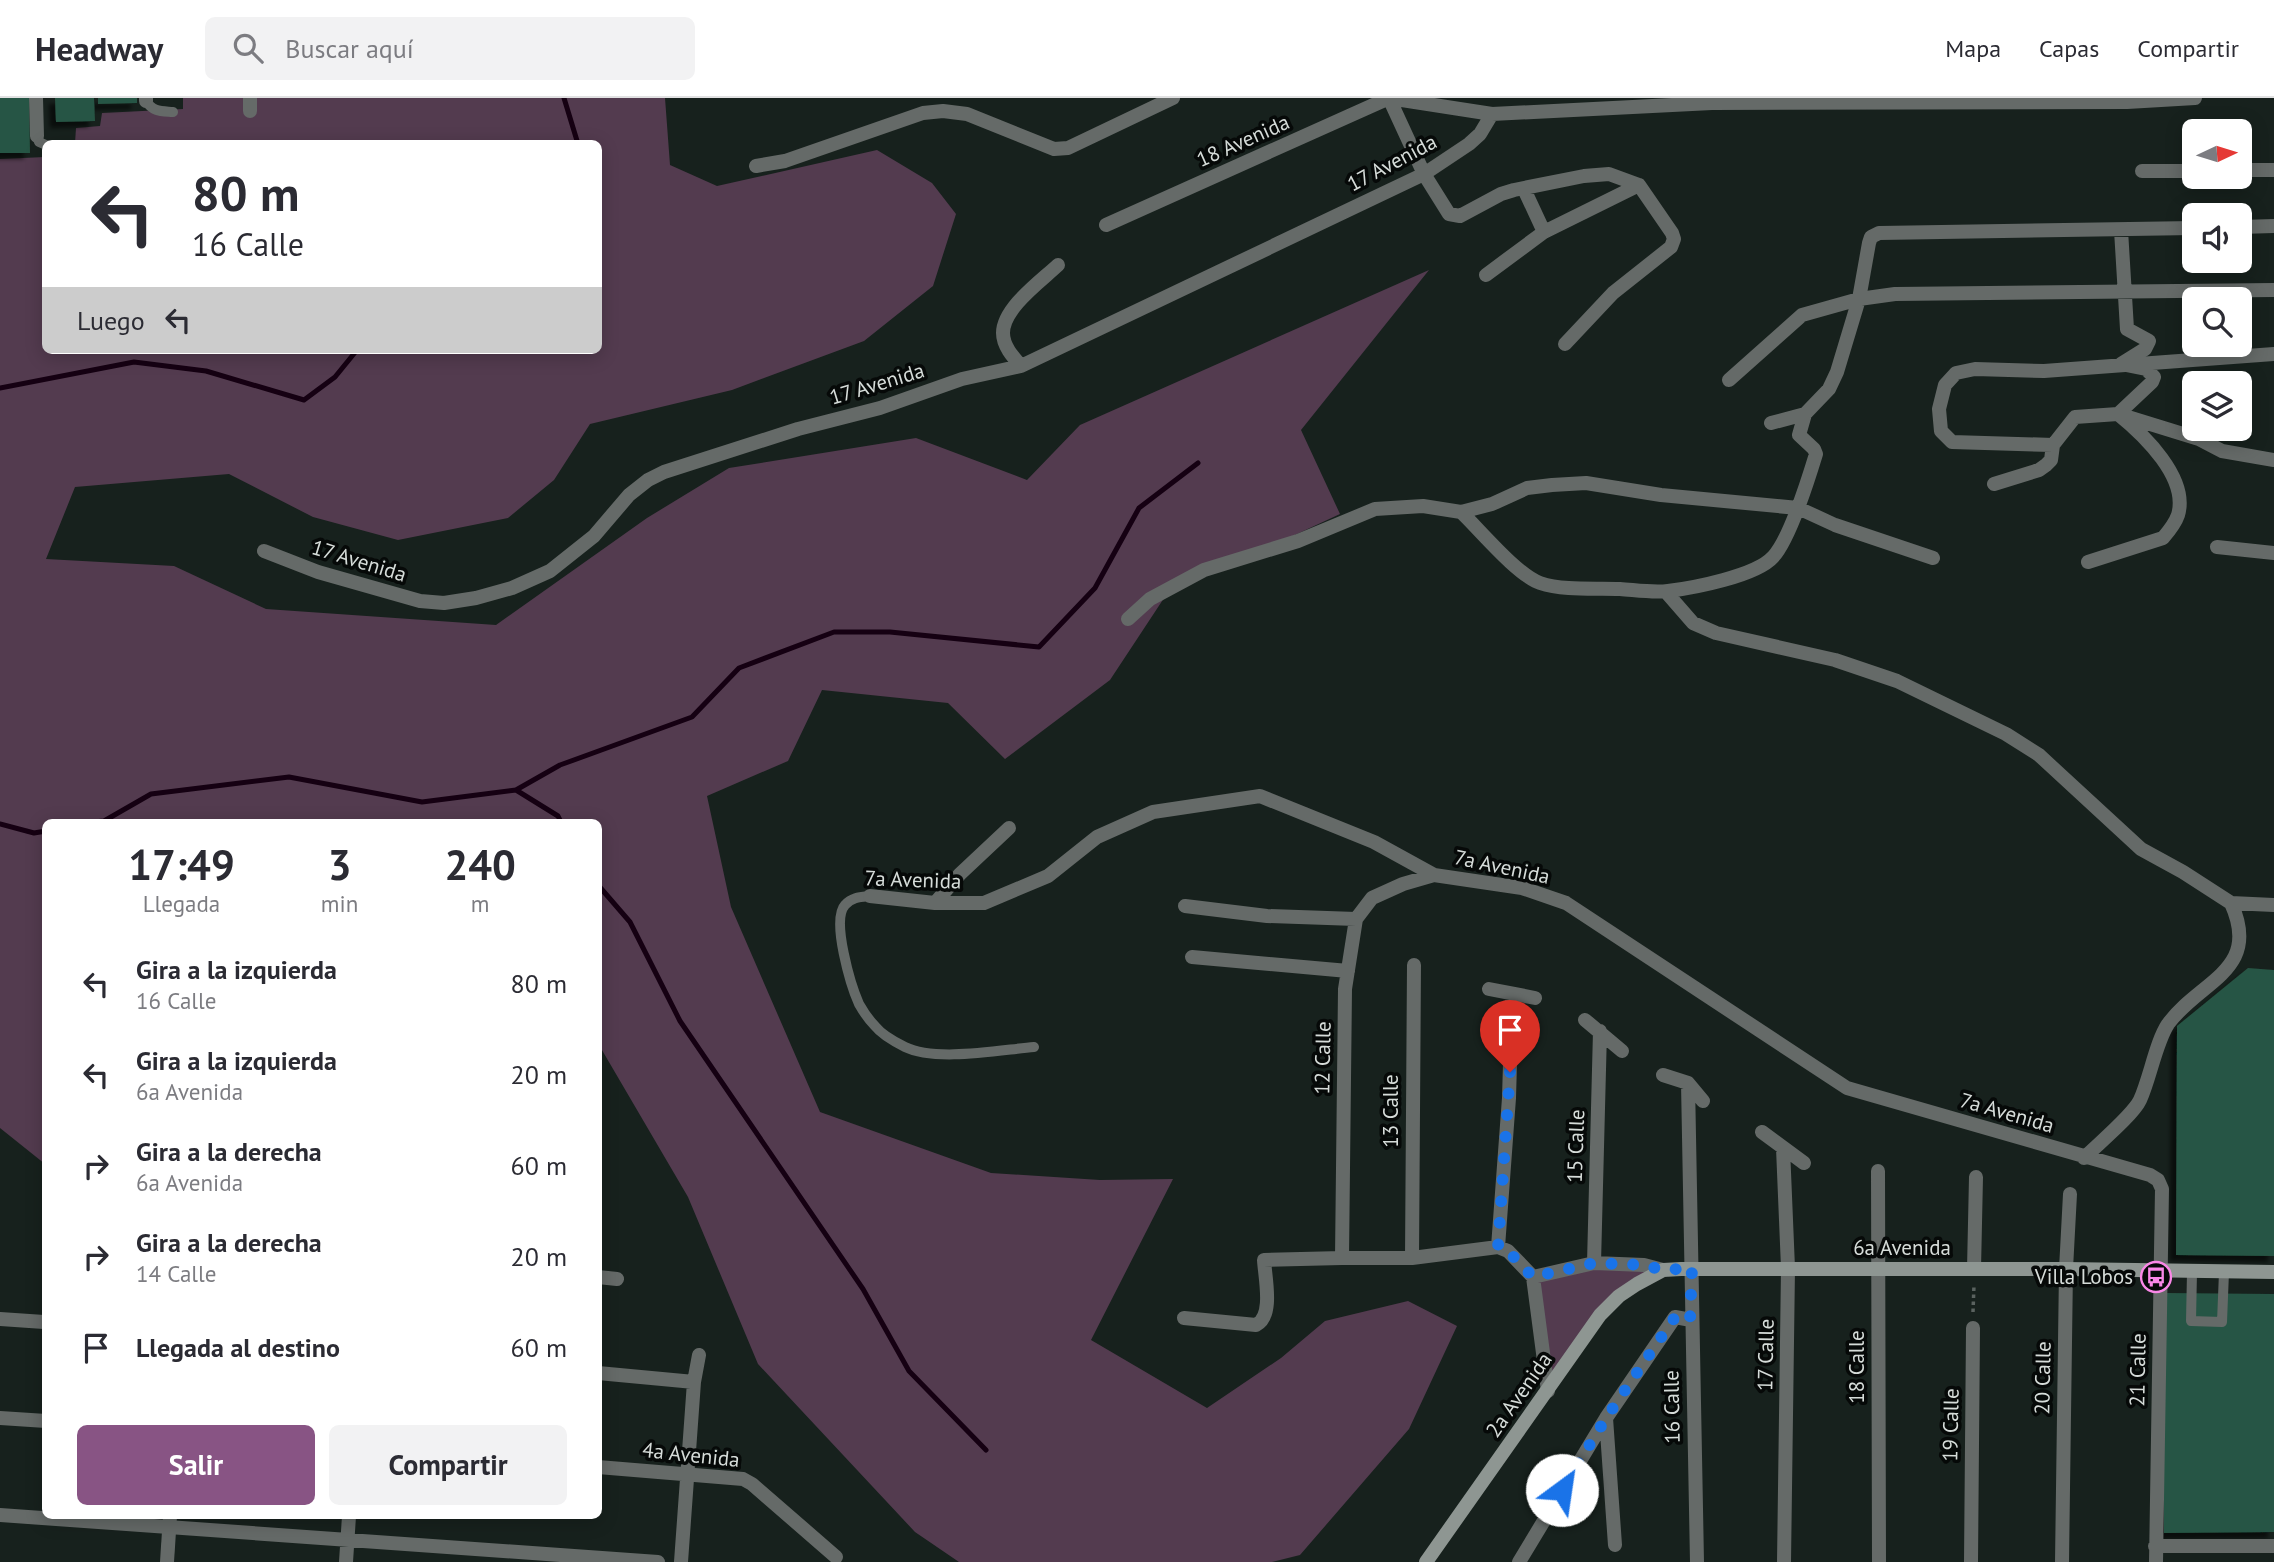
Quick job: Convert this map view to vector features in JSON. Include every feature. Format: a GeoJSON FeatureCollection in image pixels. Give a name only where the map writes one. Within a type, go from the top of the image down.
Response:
{"type":"FeatureCollection","features":[{"type":"Feature","properties":{"kind":"main road","name":"6a Avenida"},"geometry":{"type":"LineString","coordinates":[[1663,1270],[1788,1268],[2274,1272]]}},
{"type":"Feature","properties":{"kind":"main road","name":"2a Avenida"},"geometry":{"type":"LineString","coordinates":[[1426,1562],[1605,1309],[1628,1290],[1663,1270]]}},
{"type":"Feature","properties":{"kind":"street"},"geometry":{"type":"LineString","coordinates":[[36,98],[41,140]]}},
{"type":"Feature","properties":{"kind":"street"},"geometry":{"type":"LineString","coordinates":[[756,166],[785,161],[923,113],[943,111],[967,114],[1054,149],[1068,148],[1173,98]]}},
{"type":"Feature","properties":{"kind":"street"},"geometry":{"type":"LineString","coordinates":[[1389,98],[1492,114],[1712,103],[2127,102],[2194,98]]}},
{"type":"Feature","properties":{"kind":"street"},"geometry":{"type":"LineString","coordinates":[[1389,98],[1424,174],[1449,214],[1460,216],[1474,211],[1501,194],[1584,176],[1609,174],[1639,185],[1672,233],[1674,239],[1671,247],[1613,293],[1565,344]]}},
{"type":"Feature","properties":{"kind":"street","name":"18 Avenida"},"geometry":{"type":"LineString","coordinates":[[1106,225],[1389,98]]}},
{"type":"Feature","properties":{"kind":"street","name":"17 Avenida"},"geometry":{"type":"LineString","coordinates":[[264,551],[318,572],[420,601],[444,603],[512,588],[550,571],[594,536],[629,495],[648,480],[664,472],[798,429],[880,408],[962,379],[1021,366],[1424,174],[1469,144],[1480,134],[1492,114]]}},
{"type":"Feature","properties":{"kind":"street"},"geometry":{"type":"LineString","coordinates":[[2252,170],[2274,170]]}},
{"type":"Feature","properties":{"kind":"street"},"geometry":{"type":"LineString","coordinates":[[2142,172],[2182,171]]}},
{"type":"Feature","properties":{"kind":"street"},"geometry":{"type":"LineString","coordinates":[[1486,275],[1544,232],[1639,185]]}},
{"type":"Feature","properties":{"kind":"street"},"geometry":{"type":"LineString","coordinates":[[1524,189],[1544,232]]}},
{"type":"Feature","properties":{"kind":"street"},"geometry":{"type":"LineString","coordinates":[[2252,227],[2274,226]]}},
{"type":"Feature","properties":{"kind":"street"},"geometry":{"type":"LineString","coordinates":[[1461,512],[1522,571],[1539,583],[1666,592],[1744,574],[1773,558],[1798,508],[1816,454],[1799,435],[1805,414],[1829,389],[1844,350],[1859,299],[1871,237],[1879,233],[2182,228]]}},
{"type":"Feature","properties":{"kind":"street"},"geometry":{"type":"LineString","coordinates":[[2121,230],[2127,329],[2149,341],[2146,349],[2121,364]]}},
{"type":"Feature","properties":{"kind":"street"},"geometry":{"type":"LineString","coordinates":[[1021,366],[1008,350],[1003,332],[1007,318],[1017,303],[1058,265]]}},
{"type":"Feature","properties":{"kind":"street"},"geometry":{"type":"LineString","coordinates":[[1729,380],[1802,315],[1859,299],[1895,294],[2274,290]]}},
{"type":"Feature","properties":{"kind":"street"},"geometry":{"type":"LineString","coordinates":[[2053,444],[1952,442],[1941,431],[1939,409],[1945,385],[1956,373],[1975,369],[2044,371],[2274,354]]}},
{"type":"Feature","properties":{"kind":"street"},"geometry":{"type":"LineString","coordinates":[[2118,414],[2154,377],[2146,369],[2121,364]]}},
{"type":"Feature","properties":{"kind":"street"},"geometry":{"type":"LineString","coordinates":[[1771,422],[1805,414]]}},
{"type":"Feature","properties":{"kind":"street"},"geometry":{"type":"LineString","coordinates":[[2088,562],[2163,538],[2178,513],[2180,499],[2170,471],[2142,433],[2118,414]]}},
{"type":"Feature","properties":{"kind":"street"},"geometry":{"type":"LineString","coordinates":[[1994,484],[2039,470],[2046,465],[2051,460],[2053,444],[2075,417],[2118,414],[2199,439],[2222,451],[2274,460]]}},
{"type":"Feature","properties":{"kind":"street"},"geometry":{"type":"LineString","coordinates":[[1128,620],[1150,599],[1204,570],[1298,541],[1375,509],[1423,506],[1461,512],[1492,504],[1527,488],[1586,483],[1661,495],[1798,508],[1835,525],[1933,558]]}},
{"type":"Feature","properties":{"kind":"street"},"geometry":{"type":"LineString","coordinates":[[2217,547],[2274,553]]}},
{"type":"Feature","properties":{"kind":"street"},"geometry":{"type":"LineString","coordinates":[[1666,592],[1693,623],[1716,633],[1835,660],[1898,681],[2006,734],[2039,755],[2141,849],[2231,903],[2274,905]]}},
{"type":"Feature","properties":{"kind":"street","name":"7a Avenida"},"geometry":{"type":"LineString","coordinates":[[870,896],[935,903],[984,903],[1048,876],[1097,837],[1153,812],[1260,796],[1374,842],[1434,875],[1522,888],[1566,903],[1847,1088],[2150,1175],[2158,1180]]}},
{"type":"Feature","properties":{"kind":"street"},"geometry":{"type":"LineString","coordinates":[[935,903],[960,874],[1009,828]]}},
{"type":"Feature","properties":{"kind":"street"},"geometry":{"type":"LineString","coordinates":[[1185,906],[1267,916],[1356,919],[1372,898],[1403,884],[1434,875]]}},
{"type":"Feature","properties":{"kind":"street"},"geometry":{"type":"LineString","coordinates":[[2084,1158],[2139,1103],[2168,1025],[2190,1001],[2225,972],[2238,952],[2239,933],[2231,903]]}},
{"type":"Feature","properties":{"kind":"street","name":"12 Calle"},"geometry":{"type":"LineString","coordinates":[[1342,1258],[1345,989],[1356,919]]}},
{"type":"Feature","properties":{"kind":"street"},"geometry":{"type":"LineString","coordinates":[[1192,957],[1348,971]]}},
{"type":"Feature","properties":{"kind":"street","name":"13 Calle"},"geometry":{"type":"LineString","coordinates":[[1412,1258],[1414,965]]}},
{"type":"Feature","properties":{"kind":"street"},"geometry":{"type":"LineString","coordinates":[[1489,989],[1535,998]]}},
{"type":"Feature","properties":{"kind":"street"},"geometry":{"type":"LineString","coordinates":[[1498,1247],[1509,1098],[1512,994]]}},
{"type":"Feature","properties":{"kind":"street"},"geometry":{"type":"LineString","coordinates":[[1585,1020],[1622,1051]]}},
{"type":"Feature","properties":{"kind":"street","name":"15 Calle"},"geometry":{"type":"LineString","coordinates":[[1594,1263],[1600,1031]]}},
{"type":"Feature","properties":{"kind":"street"},"geometry":{"type":"LineString","coordinates":[[1663,1075],[1688,1083],[1703,1101]]}},
{"type":"Feature","properties":{"kind":"street","name":"16 Calle"},"geometry":{"type":"LineString","coordinates":[[1688,1083],[1692,1268],[1690,1320],[1697,1562]]}},
{"type":"Feature","properties":{"kind":"street"},"geometry":{"type":"LineString","coordinates":[[1762,1132],[1804,1163]]}},
{"type":"Feature","properties":{"kind":"street","name":"17 Calle"},"geometry":{"type":"LineString","coordinates":[[1783,1148],[1788,1268],[1784,1562]]}},
{"type":"Feature","properties":{"kind":"street","name":"18 Calle"},"geometry":{"type":"LineString","coordinates":[[1878,1171],[1879,1562]]}},
{"type":"Feature","properties":{"kind":"street"},"geometry":{"type":"LineString","coordinates":[[1974,1269],[1976,1177]]}},
{"type":"Feature","properties":{"kind":"street","name":"21 Calle"},"geometry":{"type":"LineString","coordinates":[[2155,1562],[2162,1189],[2158,1180]]}},
{"type":"Feature","properties":{"kind":"street","name":"20 Calle"},"geometry":{"type":"LineString","coordinates":[[2062,1562],[2066,1269],[2070,1194]]}},
{"type":"Feature","properties":{"kind":"street"},"geometry":{"type":"LineString","coordinates":[[1184,1318],[1256,1325],[1262,1321],[1267,1312],[1264,1260],[1412,1258],[1498,1247],[1508,1251],[1533,1277],[1548,1391]]}},
{"type":"Feature","properties":{"kind":"street","name":"6a Avenida"},"geometry":{"type":"LineString","coordinates":[[1533,1277],[1594,1263],[1644,1265],[1663,1270]]}},
{"type":"Feature","properties":{"kind":"street"},"geometry":{"type":"LineString","coordinates":[[602,1277],[617,1279]]}},
{"type":"Feature","properties":{"kind":"street"},"geometry":{"type":"LineString","coordinates":[[1519,1562],[1606,1418],[1675,1317],[1690,1320]]}},
{"type":"Feature","properties":{"kind":"street"},"geometry":{"type":"LineString","coordinates":[[0,1319],[42,1322]]}},
{"type":"Feature","properties":{"kind":"street","name":"19 Calle"},"geometry":{"type":"LineString","coordinates":[[1971,1562],[1973,1328]]}},
{"type":"Feature","properties":{"kind":"street"},"geometry":{"type":"LineString","coordinates":[[681,1562],[694,1382],[699,1355]]}},
{"type":"Feature","properties":{"kind":"street"},"geometry":{"type":"LineString","coordinates":[[602,1373],[694,1382]]}},
{"type":"Feature","properties":{"kind":"street"},"geometry":{"type":"LineString","coordinates":[[0,1418],[42,1421]]}},
{"type":"Feature","properties":{"kind":"street"},"geometry":{"type":"LineString","coordinates":[[1606,1418],[1615,1545]]}},
{"type":"Feature","properties":{"kind":"street","name":"4a Avenida"},"geometry":{"type":"LineString","coordinates":[[602,1467],[743,1479],[836,1557]]}},
{"type":"Feature","properties":{"kind":"street"},"geometry":{"type":"LineString","coordinates":[[0,1515],[42,1516]]}},
{"type":"Feature","properties":{"kind":"street"},"geometry":{"type":"LineString","coordinates":[[113,1519],[170,1521],[347,1539],[658,1562]]}},
{"type":"Feature","properties":{"kind":"street"},"geometry":{"type":"LineString","coordinates":[[346,1562],[349,1519]]}},
{"type":"Feature","properties":{"kind":"street"},"geometry":{"type":"LineString","coordinates":[[167,1562],[170,1521]]}},
{"type":"Feature","properties":{"kind":"street"},"geometry":{"type":"LineString","coordinates":[[2155,1546],[2274,1546]]}},
{"type":"Feature","properties":{"kind":"lane"},"geometry":{"type":"LineString","coordinates":[[146,100],[150,108],[173,112]]}},
{"type":"Feature","properties":{"kind":"lane","name":"7a Avenida"},"geometry":{"type":"LineString","coordinates":[[870,896],[854,899],[845,905],[841,912],[844,951],[850,980],[860,1005],[875,1027],[906,1048],[931,1055],[1034,1047]]}},
{"type":"Feature","properties":{"kind":"lane"},"geometry":{"type":"LineString","coordinates":[[2193,1272],[2191,1321],[2222,1322],[2224,1272]]}},
{"type":"Feature","properties":{"kind":"path"},"geometry":{"type":"LineString","coordinates":[[1973,1328],[1974,1289]]}},
{"type":"Feature","properties":{"kind":"shaded area"},"geometry":{"type":"Polygon","coordinates":[[[183,98],[665,98],[670,165],[717,186],[877,150],[932,183],[956,214],[933,286],[864,341],[732,390],[590,424],[554,480],[508,518],[398,540],[313,517],[229,474],[75,487],[46,559],[174,566],[266,609],[496,625],[647,518],[729,468],[916,438],[1027,480],[1080,425],[1429,270],[1301,430],[1340,514],[1256,553],[1172,586],[1110,680],[1005,759],[948,703],[822,690],[788,761],[707,796],[731,907],[820,1112],[991,1173],[1100,1180],[1173,1179],[1091,1340],[1207,1408],[1281,1358],[1325,1321],[1408,1301],[1457,1326],[1409,1429],[1300,1555],[1272,1562],[959,1562],[915,1532],[758,1364],[688,1197],[602,1050],[602,819],[42,819],[42,1162],[0,1128],[0,159],[42,157],[42,354],[602,354],[602,140],[75,140],[76,128],[100,126],[102,113],[183,109],[183,98]]]}},
{"type":"Feature","properties":{"kind":"shaded area"},"geometry":{"type":"Polygon","coordinates":[[[1599,1263],[1658,1269],[1611,1304],[1550,1387],[1533,1277],[1599,1263]]]}},
{"type":"Feature","properties":{"kind":"building"},"geometry":{"type":"Polygon","coordinates":[[[0,98],[29,98],[30,153],[0,153],[0,98]]]}},
{"type":"Feature","properties":{"kind":"building"},"geometry":{"type":"Polygon","coordinates":[[[55,98],[94,98],[95,121],[56,122],[55,98]]]}},
{"type":"Feature","properties":{"kind":"building"},"geometry":{"type":"Polygon","coordinates":[[[98,98],[137,98],[137,103],[98,104],[98,98]]]}},
{"type":"Feature","properties":{"kind":"building"},"geometry":{"type":"Polygon","coordinates":[[[2248,968],[2274,970],[2274,1256],[2176,1255],[2177,1026],[2248,968]]]}},
{"type":"Feature","properties":{"kind":"building"},"geometry":{"type":"Polygon","coordinates":[[[2164,1293],[2274,1294],[2274,1532],[2164,1533],[2164,1293]]]}},
{"type":"Feature","properties":{"kind":"waterway"},"geometry":{"type":"LineString","coordinates":[[564,98],[577,140]]}},
{"type":"Feature","properties":{"kind":"waterway"},"geometry":{"type":"LineString","coordinates":[[0,388],[134,362],[206,371],[304,400],[335,377],[354,354]]}},
{"type":"Feature","properties":{"kind":"waterway"},"geometry":{"type":"LineString","coordinates":[[107,819],[151,794],[289,777],[422,802],[516,790],[560,765],[692,717],[739,668],[834,632],[890,632],[1039,647],[1095,588],[1139,508],[1198,463]]}},
{"type":"Feature","properties":{"kind":"waterway"},"geometry":{"type":"LineString","coordinates":[[516,790],[560,819]]}},
{"type":"Feature","properties":{"kind":"waterway"},"geometry":{"type":"LineString","coordinates":[[0,824],[34,833],[42,832]]}},
{"type":"Feature","properties":{"kind":"waterway"},"geometry":{"type":"LineString","coordinates":[[602,890],[630,922],[680,1021],[863,1289],[909,1371],[986,1450]]}},
{"type":"Feature","properties":{"kind":"place","name":"Villa Lobos"},"geometry":{"type":"Point","coordinates":[2156,1277]}},
{"type":"Feature","properties":{"kind":"route"},"geometry":{"type":"LineString","coordinates":[[1510,1072],[1498,1247],[1508,1251],[1533,1277],[1594,1263],[1644,1265],[1663,1270],[1692,1268],[1690,1320],[1675,1317],[1606,1418],[1562,1490]]}}]}
